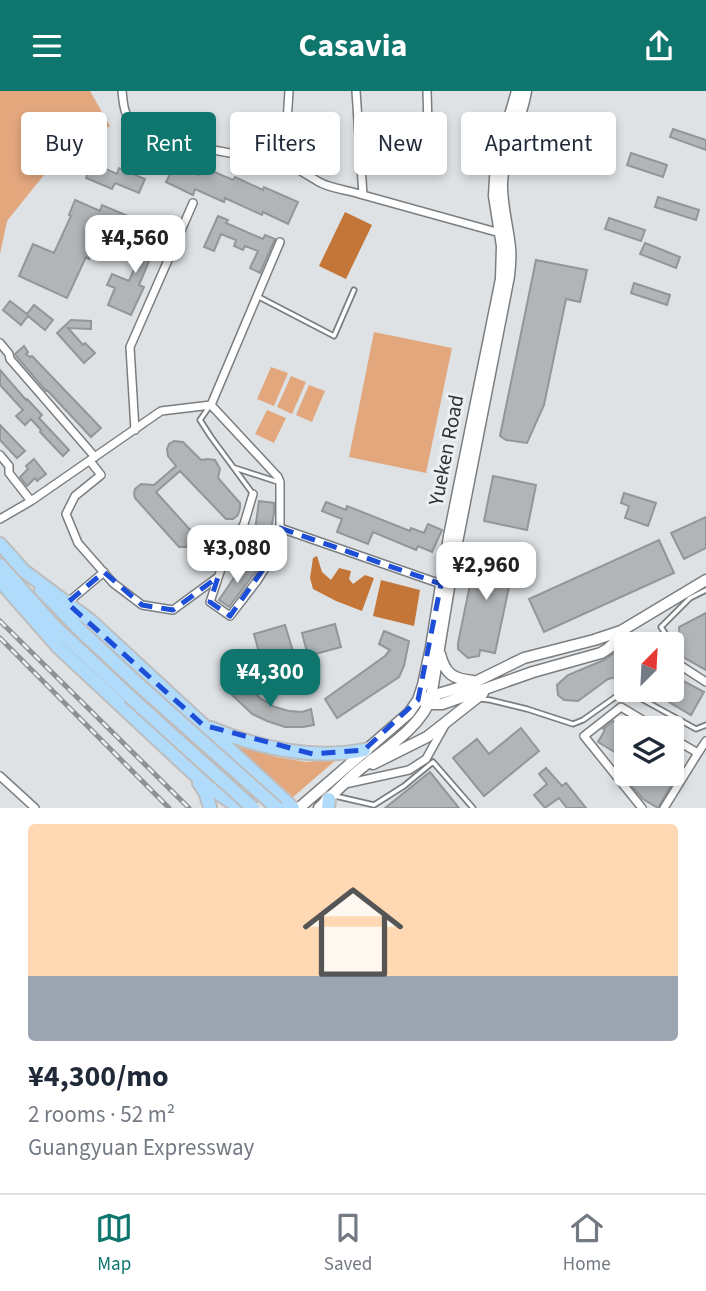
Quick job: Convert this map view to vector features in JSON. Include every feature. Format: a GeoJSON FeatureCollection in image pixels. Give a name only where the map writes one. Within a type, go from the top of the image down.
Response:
{"type":"FeatureCollection","features":[{"type":"Feature","properties":{"kind":"highway"},"geometry":{"type":"LineString","coordinates":[[0,544],[81,631],[278,808]]}},
{"type":"Feature","properties":{"kind":"highway"},"geometry":{"type":"LineString","coordinates":[[0,565],[44,615],[253,808]]}},
{"type":"Feature","properties":{"kind":"highway"},"geometry":{"type":"LineString","coordinates":[[24,571],[91,621],[293,808]]}},
{"type":"Feature","properties":{"kind":"highway"},"geometry":{"type":"LineString","coordinates":[[0,581],[58,647],[207,786],[240,808]]}},
{"type":"Feature","properties":{"kind":"highway"},"geometry":{"type":"LineString","coordinates":[[204,725],[261,745],[313,754],[334,755],[364,750]]}},
{"type":"Feature","properties":{"kind":"highway"},"geometry":{"type":"LineString","coordinates":[[194,773],[210,775],[217,771],[224,764],[226,745]]}},
{"type":"Feature","properties":{"kind":"highway"},"geometry":{"type":"LineString","coordinates":[[194,773],[210,807]]}},
{"type":"Feature","properties":{"kind":"highway"},"geometry":{"type":"LineString","coordinates":[[267,784],[278,808]]}},
{"type":"Feature","properties":{"kind":"main road","name":"Yueken Road"},"geometry":{"type":"LineString","coordinates":[[299,808],[409,713],[424,685],[456,498],[501,279],[503,258],[494,196],[495,177],[497,160],[517,91]]}},
{"type":"Feature","properties":{"kind":"main road","name":"Yueken Road"},"geometry":{"type":"LineString","coordinates":[[327,802],[357,772],[413,726],[430,701],[453,563],[509,275],[511,251],[502,181],[505,161],[526,91]]}},
{"type":"Feature","properties":{"kind":"main road"},"geometry":{"type":"LineString","coordinates":[[430,701],[524,658],[621,631],[706,580]]}},
{"type":"Feature","properties":{"kind":"main road"},"geometry":{"type":"LineString","coordinates":[[418,700],[442,704],[533,671],[601,653],[616,642],[621,631]]}},
{"type":"Feature","properties":{"kind":"main road"},"geometry":{"type":"LineString","coordinates":[[439,651],[450,674],[460,680],[477,681]]}},
{"type":"Feature","properties":{"kind":"main road"},"geometry":{"type":"LineString","coordinates":[[357,772],[408,748],[445,724],[491,687]]}},
{"type":"Feature","properties":{"kind":"street"},"geometry":{"type":"LineString","coordinates":[[122,91],[127,117],[146,132],[230,154]]}},
{"type":"Feature","properties":{"kind":"street"},"geometry":{"type":"LineString","coordinates":[[288,112],[289,91]]}},
{"type":"Feature","properties":{"kind":"street"},"geometry":{"type":"LineString","coordinates":[[356,91],[363,195]]}},
{"type":"Feature","properties":{"kind":"street"},"geometry":{"type":"LineString","coordinates":[[427,91],[428,112]]}},
{"type":"Feature","properties":{"kind":"street"},"geometry":{"type":"LineString","coordinates":[[307,175],[324,185],[500,233]]}},
{"type":"Feature","properties":{"kind":"street"},"geometry":{"type":"LineString","coordinates":[[135,430],[130,347],[193,203]]}},
{"type":"Feature","properties":{"kind":"street"},"geometry":{"type":"LineString","coordinates":[[211,405],[280,242]]}},
{"type":"Feature","properties":{"kind":"street"},"geometry":{"type":"LineString","coordinates":[[0,343],[9,353],[10,359],[93,459],[101,475],[75,496],[66,514],[78,543],[113,583],[142,605],[173,610],[218,577]]}},
{"type":"Feature","properties":{"kind":"street"},"geometry":{"type":"LineString","coordinates":[[0,519],[31,501],[161,411],[211,405]]}},
{"type":"Feature","properties":{"kind":"street"},"geometry":{"type":"LineString","coordinates":[[211,405],[280,482],[280,528],[272,557],[230,615],[209,602],[227,551],[244,524],[253,494]]}},
{"type":"Feature","properties":{"kind":"street"},"geometry":{"type":"LineString","coordinates":[[0,455],[9,466],[9,473],[31,501]]}},
{"type":"Feature","properties":{"kind":"street"},"geometry":{"type":"LineString","coordinates":[[280,528],[441,584]]}},
{"type":"Feature","properties":{"kind":"street"},"geometry":{"type":"LineString","coordinates":[[67,603],[104,572]]}},
{"type":"Feature","properties":{"kind":"street"},"geometry":{"type":"LineString","coordinates":[[684,668],[706,682]]}},
{"type":"Feature","properties":{"kind":"street"},"geometry":{"type":"LineString","coordinates":[[614,773],[584,736],[621,706],[637,716]]}},
{"type":"Feature","properties":{"kind":"street"},"geometry":{"type":"LineString","coordinates":[[345,784],[408,770],[430,759],[445,724]]}},
{"type":"Feature","properties":{"kind":"street"},"geometry":{"type":"LineString","coordinates":[[664,808],[706,741]]}},
{"type":"Feature","properties":{"kind":"street"},"geometry":{"type":"LineString","coordinates":[[684,745],[698,753]]}},
{"type":"Feature","properties":{"kind":"street"},"geometry":{"type":"LineString","coordinates":[[0,776],[35,808]]}},
{"type":"Feature","properties":{"kind":"street"},"geometry":{"type":"LineString","coordinates":[[624,786],[642,808]]}},
{"type":"Feature","properties":{"kind":"lane"},"geometry":{"type":"LineString","coordinates":[[257,296],[334,336],[354,290]]}},
{"type":"Feature","properties":{"kind":"lane"},"geometry":{"type":"LineString","coordinates":[[211,405],[200,420],[253,494]]}},
{"type":"Feature","properties":{"kind":"lane"},"geometry":{"type":"LineString","coordinates":[[233,468],[280,482]]}},
{"type":"Feature","properties":{"kind":"lane"},"geometry":{"type":"LineString","coordinates":[[665,632],[662,627],[690,598],[706,590]]}},
{"type":"Feature","properties":{"kind":"lane"},"geometry":{"type":"LineString","coordinates":[[475,699],[527,709],[573,724],[621,693],[629,692],[696,729],[706,725]]}},
{"type":"Feature","properties":{"kind":"lane"},"geometry":{"type":"LineString","coordinates":[[327,802],[373,806],[404,786],[430,759],[473,808]]}},
{"type":"Feature","properties":{"kind":"highlighted area"},"geometry":{"type":"Polygon","coordinates":[[[280,528],[441,584],[418,700],[364,750],[313,754],[203,725],[67,603],[104,572],[142,605],[173,610],[218,577],[210,602],[230,616],[272,557],[280,528]]]}},
{"type":"Feature","properties":{"kind":"shaded area"},"geometry":{"type":"Polygon","coordinates":[[[0,91],[90,91],[102,112],[21,112],[21,175],[44,175],[7,221],[0,254],[0,91]]]}},
{"type":"Feature","properties":{"kind":"shaded area"},"geometry":{"type":"Polygon","coordinates":[[[345,212],[372,225],[346,279],[319,266],[345,212]]]}},
{"type":"Feature","properties":{"kind":"shaded area"},"geometry":{"type":"Polygon","coordinates":[[[374,332],[452,348],[426,473],[349,457],[374,332]]]}},
{"type":"Feature","properties":{"kind":"shaded area"},"geometry":{"type":"Polygon","coordinates":[[[271,367],[288,373],[274,406],[257,399],[271,367]]]}},
{"type":"Feature","properties":{"kind":"shaded area"},"geometry":{"type":"Polygon","coordinates":[[[291,376],[306,382],[292,414],[277,407],[291,376]]]}},
{"type":"Feature","properties":{"kind":"shaded area"},"geometry":{"type":"Polygon","coordinates":[[[309,385],[325,391],[312,422],[296,415],[309,385]]]}},
{"type":"Feature","properties":{"kind":"shaded area"},"geometry":{"type":"Polygon","coordinates":[[[267,410],[286,418],[274,443],[255,434],[267,410]]]}},
{"type":"Feature","properties":{"kind":"shaded area"},"geometry":{"type":"Polygon","coordinates":[[[317,556],[322,572],[331,580],[339,568],[351,571],[349,579],[353,584],[365,575],[374,578],[362,611],[313,589],[310,578],[313,558],[317,556]]]}},
{"type":"Feature","properties":{"kind":"shaded area"},"geometry":{"type":"Polygon","coordinates":[[[381,580],[420,590],[414,626],[373,616],[381,580]]]}},
{"type":"Feature","properties":{"kind":"shaded area"},"geometry":{"type":"Polygon","coordinates":[[[236,746],[306,762],[336,760],[293,797],[236,746]]]}},
{"type":"Feature","properties":{"kind":"building"},"geometry":{"type":"Polygon","coordinates":[[[673,129],[706,140],[706,150],[670,137],[673,129]]]}},
{"type":"Feature","properties":{"kind":"building"},"geometry":{"type":"Polygon","coordinates":[[[631,153],[667,165],[663,177],[627,165],[631,153]]]}},
{"type":"Feature","properties":{"kind":"building"},"geometry":{"type":"Polygon","coordinates":[[[119,168],[121,175],[136,175],[145,179],[139,193],[115,183],[112,189],[86,178],[87,175],[107,175],[107,170],[117,174],[119,168]]]}},
{"type":"Feature","properties":{"kind":"building"},"geometry":{"type":"Polygon","coordinates":[[[216,173],[233,180],[235,177],[263,190],[264,187],[298,202],[288,224],[225,198],[224,202],[195,189],[193,195],[166,182],[170,175],[216,175],[216,173]]]}},
{"type":"Feature","properties":{"kind":"building"},"geometry":{"type":"Polygon","coordinates":[[[658,197],[699,210],[696,220],[655,207],[658,197]]]}},
{"type":"Feature","properties":{"kind":"building"},"geometry":{"type":"Polygon","coordinates":[[[75,200],[100,211],[102,205],[128,216],[122,230],[97,220],[92,232],[100,236],[89,259],[86,257],[67,298],[19,276],[33,244],[54,253],[71,216],[69,215],[75,200]]]}},
{"type":"Feature","properties":{"kind":"building"},"geometry":{"type":"Polygon","coordinates":[[[218,216],[228,220],[226,223],[263,239],[265,235],[275,239],[260,273],[250,268],[258,251],[245,246],[243,250],[234,246],[236,240],[221,234],[214,251],[204,247],[218,216]]]}},
{"type":"Feature","properties":{"kind":"building"},"geometry":{"type":"Polygon","coordinates":[[[609,218],[645,230],[641,241],[605,229],[609,218]]]}},
{"type":"Feature","properties":{"kind":"building"},"geometry":{"type":"Polygon","coordinates":[[[154,222],[170,229],[165,239],[159,237],[139,285],[144,287],[131,315],[108,305],[115,288],[107,285],[112,274],[129,281],[154,222]]]}},
{"type":"Feature","properties":{"kind":"building"},"geometry":{"type":"Polygon","coordinates":[[[645,243],[680,257],[676,268],[640,254],[645,243]]]}},
{"type":"Feature","properties":{"kind":"building"},"geometry":{"type":"Polygon","coordinates":[[[536,260],[587,270],[580,302],[566,299],[544,405],[527,443],[506,440],[500,436],[536,260]]]}},
{"type":"Feature","properties":{"kind":"building"},"geometry":{"type":"Polygon","coordinates":[[[634,283],[670,295],[667,305],[631,293],[634,283]]]}},
{"type":"Feature","properties":{"kind":"building"},"geometry":{"type":"Polygon","coordinates":[[[10,301],[27,314],[34,305],[53,320],[45,330],[28,316],[21,325],[3,310],[10,301]]]}},
{"type":"Feature","properties":{"kind":"building"},"geometry":{"type":"Polygon","coordinates":[[[71,320],[91,321],[91,329],[68,328],[83,345],[85,343],[95,353],[84,363],[57,333],[71,320]]]}},
{"type":"Feature","properties":{"kind":"building"},"geometry":{"type":"Polygon","coordinates":[[[24,346],[28,352],[26,354],[32,356],[101,428],[91,437],[16,356],[24,346]]]}},
{"type":"Feature","properties":{"kind":"building"},"geometry":{"type":"Polygon","coordinates":[[[0,370],[42,415],[39,418],[69,450],[63,456],[31,419],[25,425],[16,416],[23,410],[0,385],[0,370]]]}},
{"type":"Feature","properties":{"kind":"building"},"geometry":{"type":"Polygon","coordinates":[[[0,425],[25,451],[17,458],[0,440],[0,425]]]}},
{"type":"Feature","properties":{"kind":"building"},"geometry":{"type":"Polygon","coordinates":[[[174,441],[183,442],[201,460],[215,460],[220,469],[218,478],[240,503],[238,515],[233,519],[226,519],[180,471],[156,492],[193,533],[193,541],[186,547],[179,547],[134,494],[141,484],[154,485],[176,466],[168,456],[167,449],[174,441]]]}},
{"type":"Feature","properties":{"kind":"building"},"geometry":{"type":"Polygon","coordinates":[[[34,459],[46,474],[37,481],[35,478],[27,486],[20,477],[34,459]]]}},
{"type":"Feature","properties":{"kind":"building"},"geometry":{"type":"Polygon","coordinates":[[[493,476],[536,485],[527,530],[484,521],[493,476]]]}},
{"type":"Feature","properties":{"kind":"building"},"geometry":{"type":"Polygon","coordinates":[[[624,493],[656,503],[648,526],[625,518],[629,506],[621,503],[624,493]]]}},
{"type":"Feature","properties":{"kind":"building"},"geometry":{"type":"Polygon","coordinates":[[[259,501],[274,503],[268,547],[253,545],[259,501]]]}},
{"type":"Feature","properties":{"kind":"building"},"geometry":{"type":"Polygon","coordinates":[[[326,502],[346,510],[347,506],[410,531],[411,528],[424,533],[428,524],[442,530],[432,552],[418,546],[416,550],[373,532],[368,544],[337,532],[342,519],[322,511],[326,502]]]}},
{"type":"Feature","properties":{"kind":"building"},"geometry":{"type":"Polygon","coordinates":[[[706,517],[706,548],[684,559],[671,533],[706,517]]]}},
{"type":"Feature","properties":{"kind":"building"},"geometry":{"type":"Polygon","coordinates":[[[243,537],[251,540],[240,565],[230,561],[243,537]]]}},
{"type":"Feature","properties":{"kind":"building"},"geometry":{"type":"Polygon","coordinates":[[[659,540],[674,573],[544,632],[529,599],[659,540]]]}},
{"type":"Feature","properties":{"kind":"building"},"geometry":{"type":"Polygon","coordinates":[[[478,546],[516,554],[495,653],[480,650],[479,656],[468,658],[458,649],[458,643],[478,546]]]}},
{"type":"Feature","properties":{"kind":"building"},"geometry":{"type":"Polygon","coordinates":[[[244,563],[256,571],[229,607],[219,600],[244,563]]]}},
{"type":"Feature","properties":{"kind":"building"},"geometry":{"type":"Polygon","coordinates":[[[706,613],[706,670],[684,658],[684,632],[679,632],[679,627],[706,613]]]}},
{"type":"Feature","properties":{"kind":"building"},"geometry":{"type":"Polygon","coordinates":[[[335,624],[341,647],[308,656],[302,633],[335,624]]]}},
{"type":"Feature","properties":{"kind":"building"},"geometry":{"type":"Polygon","coordinates":[[[285,625],[293,651],[261,660],[254,634],[285,625]]]}},
{"type":"Feature","properties":{"kind":"building"},"geometry":{"type":"Polygon","coordinates":[[[384,631],[409,641],[399,677],[337,718],[325,699],[385,656],[390,650],[379,644],[384,631]]]}},
{"type":"Feature","properties":{"kind":"building"},"geometry":{"type":"Polygon","coordinates":[[[613,654],[614,678],[608,679],[578,701],[564,700],[558,695],[557,685],[568,675],[613,654]]]}},
{"type":"Feature","properties":{"kind":"building"},"geometry":{"type":"Polygon","coordinates":[[[240,679],[260,698],[275,707],[302,712],[311,709],[314,725],[285,727],[252,714],[228,691],[240,679]]]}},
{"type":"Feature","properties":{"kind":"building"},"geometry":{"type":"Polygon","coordinates":[[[684,681],[704,692],[691,715],[669,702],[684,702],[684,681]]]}},
{"type":"Feature","properties":{"kind":"building"},"geometry":{"type":"Polygon","coordinates":[[[613,721],[614,752],[598,742],[605,730],[603,729],[613,721]]]}},
{"type":"Feature","properties":{"kind":"building"},"geometry":{"type":"Polygon","coordinates":[[[521,728],[539,751],[484,796],[453,758],[477,739],[489,754],[521,728]]]}},
{"type":"Feature","properties":{"kind":"building"},"geometry":{"type":"Polygon","coordinates":[[[546,768],[562,786],[566,783],[586,808],[567,808],[559,798],[545,808],[534,795],[547,784],[539,774],[546,768]]]}},
{"type":"Feature","properties":{"kind":"building"},"geometry":{"type":"Polygon","coordinates":[[[430,772],[459,808],[385,808],[430,772]]]}},
{"type":"Feature","properties":{"kind":"building"},"geometry":{"type":"Polygon","coordinates":[[[632,786],[671,786],[658,808],[643,799],[632,786]]]}},
{"type":"Feature","properties":{"kind":"railway"},"geometry":{"type":"LineString","coordinates":[[0,621],[189,808]]}},
{"type":"Feature","properties":{"kind":"railway"},"geometry":{"type":"LineString","coordinates":[[0,638],[169,808]]}}]}
